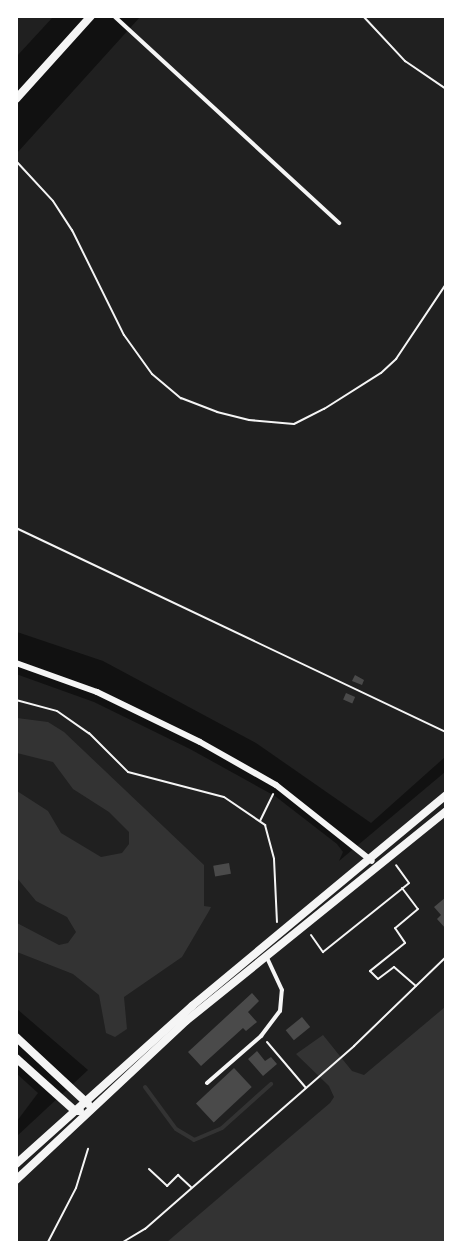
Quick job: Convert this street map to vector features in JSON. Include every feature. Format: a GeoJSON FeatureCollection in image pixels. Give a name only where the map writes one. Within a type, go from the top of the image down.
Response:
{"type":"FeatureCollection","features":[{"type":"Feature","properties":{"kind":"street"},"geometry":{"type":"LineString","coordinates":[[16,99],[91,16]]}},
{"type":"Feature","properties":{"kind":"street"},"geometry":{"type":"LineString","coordinates":[[16,663],[97,692],[200,742],[276,785],[373,862]]}},
{"type":"Feature","properties":{"kind":"street"},"geometry":{"type":"LineString","coordinates":[[16,1180],[89,1111],[446,795]]}},
{"type":"Feature","properties":{"kind":"street"},"geometry":{"type":"LineString","coordinates":[[16,1164],[87,1099],[278,934],[373,862],[389,856],[446,811]]}},
{"type":"Feature","properties":{"kind":"street"},"geometry":{"type":"LineString","coordinates":[[16,1037],[87,1099],[89,1111]]}},
{"type":"Feature","properties":{"kind":"street"},"geometry":{"type":"LineString","coordinates":[[16,1058],[75,1111],[89,1111]]}},
{"type":"Feature","properties":{"kind":"lane"},"geometry":{"type":"LineString","coordinates":[[114,16],[339,223]]}},
{"type":"Feature","properties":{"kind":"lane"},"geometry":{"type":"LineString","coordinates":[[207,1083],[261,1036],[283,1001],[277,976],[265,954]]}},
{"type":"Feature","properties":{"kind":"path"},"geometry":{"type":"LineString","coordinates":[[363,16],[405,61],[446,89]]}},
{"type":"Feature","properties":{"kind":"path"},"geometry":{"type":"LineString","coordinates":[[16,162],[63,216],[124,335],[152,374],[180,398],[217,412],[249,420],[294,424],[324,409],[381,373],[396,359],[446,284]]}},
{"type":"Feature","properties":{"kind":"path"},"geometry":{"type":"LineString","coordinates":[[16,528],[446,732]]}},
{"type":"Feature","properties":{"kind":"path"},"geometry":{"type":"LineString","coordinates":[[16,699],[57,711],[89,733],[128,772],[202,788],[224,796],[265,825],[274,859],[278,934]]}},
{"type":"Feature","properties":{"kind":"path"},"geometry":{"type":"LineString","coordinates":[[260,821],[276,785]]}},
{"type":"Feature","properties":{"kind":"path"},"geometry":{"type":"LineString","coordinates":[[307,930],[323,952],[409,882],[389,856]]}},
{"type":"Feature","properties":{"kind":"path"},"geometry":{"type":"LineString","coordinates":[[402,888],[418,909],[395,928],[405,943],[370,970],[378,979],[394,967],[416,986]]}},
{"type":"Feature","properties":{"kind":"path"},"geometry":{"type":"LineString","coordinates":[[123,1242],[146,1229],[306,1088],[446,957]]}},
{"type":"Feature","properties":{"kind":"path"},"geometry":{"type":"LineString","coordinates":[[261,1036],[306,1088]]}},
{"type":"Feature","properties":{"kind":"path"},"geometry":{"type":"LineString","coordinates":[[48,1242],[76,1188],[88,1149]]}},
{"type":"Feature","properties":{"kind":"path"},"geometry":{"type":"LineString","coordinates":[[150,1169],[166,1185],[178,1175],[192,1188]]}},
{"type":"Feature","properties":{"kind":"shaded area"},"geometry":{"type":"Polygon","coordinates":[[[16,17],[53,17],[17,56],[16,17]]]}},
{"type":"Feature","properties":{"kind":"shaded area"},"geometry":{"type":"Polygon","coordinates":[[[140,17],[445,17],[445,757],[371,823],[256,743],[103,661],[17,632],[17,153],[140,17]]]}},
{"type":"Feature","properties":{"kind":"shaded area"},"geometry":{"type":"Polygon","coordinates":[[[16,674],[94,702],[190,749],[275,796],[337,844],[343,852],[339,861],[445,772],[445,1242],[17,1242],[17,1136],[88,1070],[17,1009],[16,674]]]}},
{"type":"Feature","properties":{"kind":"shaded area"},"geometry":{"type":"Polygon","coordinates":[[[17,718],[48,722],[64,732],[204,865],[204,906],[211,907],[209,911],[182,957],[124,997],[127,1029],[115,1037],[106,1033],[99,995],[73,974],[17,952],[17,923],[59,945],[68,943],[76,932],[67,917],[36,901],[17,878],[17,791],[48,811],[61,833],[101,857],[122,853],[129,844],[129,832],[109,812],[73,789],[53,762],[17,753],[17,718]]]}},
{"type":"Feature","properties":{"kind":"shaded area"},"geometry":{"type":"Polygon","coordinates":[[[445,1007],[445,1242],[167,1242],[330,1103],[334,1097],[329,1086],[296,1054],[323,1035],[352,1071],[364,1075],[445,1007]]]}},
{"type":"Feature","properties":{"kind":"shaded area"},"geometry":{"type":"Polygon","coordinates":[[[16,1073],[38,1093],[17,1121],[16,1121],[16,1073]]]}},
{"type":"Feature","properties":{"kind":"building"},"geometry":{"type":"Polygon","coordinates":[[[355,675],[364,680],[362,685],[352,681],[355,675]]]}},
{"type":"Feature","properties":{"kind":"building"},"geometry":{"type":"Polygon","coordinates":[[[346,693],[355,697],[352,703],[343,699],[346,693]]]}},
{"type":"Feature","properties":{"kind":"building"},"geometry":{"type":"Polygon","coordinates":[[[229,863],[231,874],[215,877],[213,866],[229,863]]]}},
{"type":"Feature","properties":{"kind":"building"},"geometry":{"type":"Polygon","coordinates":[[[446,897],[446,929],[437,919],[441,915],[434,907],[446,897]]]}},
{"type":"Feature","properties":{"kind":"building"},"geometry":{"type":"Polygon","coordinates":[[[252,993],[259,1001],[248,1012],[257,1022],[246,1031],[243,1028],[201,1066],[188,1052],[252,993]]]}},
{"type":"Feature","properties":{"kind":"building"},"geometry":{"type":"Polygon","coordinates":[[[302,1017],[310,1027],[294,1040],[286,1030],[302,1017]]]}},
{"type":"Feature","properties":{"kind":"building"},"geometry":{"type":"Polygon","coordinates":[[[257,1051],[265,1061],[271,1057],[277,1064],[263,1076],[248,1059],[257,1051]]]}},
{"type":"Feature","properties":{"kind":"building"},"geometry":{"type":"Polygon","coordinates":[[[234,1068],[252,1087],[214,1122],[196,1103],[234,1068]]]}},
{"type":"Feature","properties":{"kind":"waterway"},"geometry":{"type":"LineString","coordinates":[[145,1087],[176,1129],[194,1140],[222,1128],[271,1084]]}}]}
